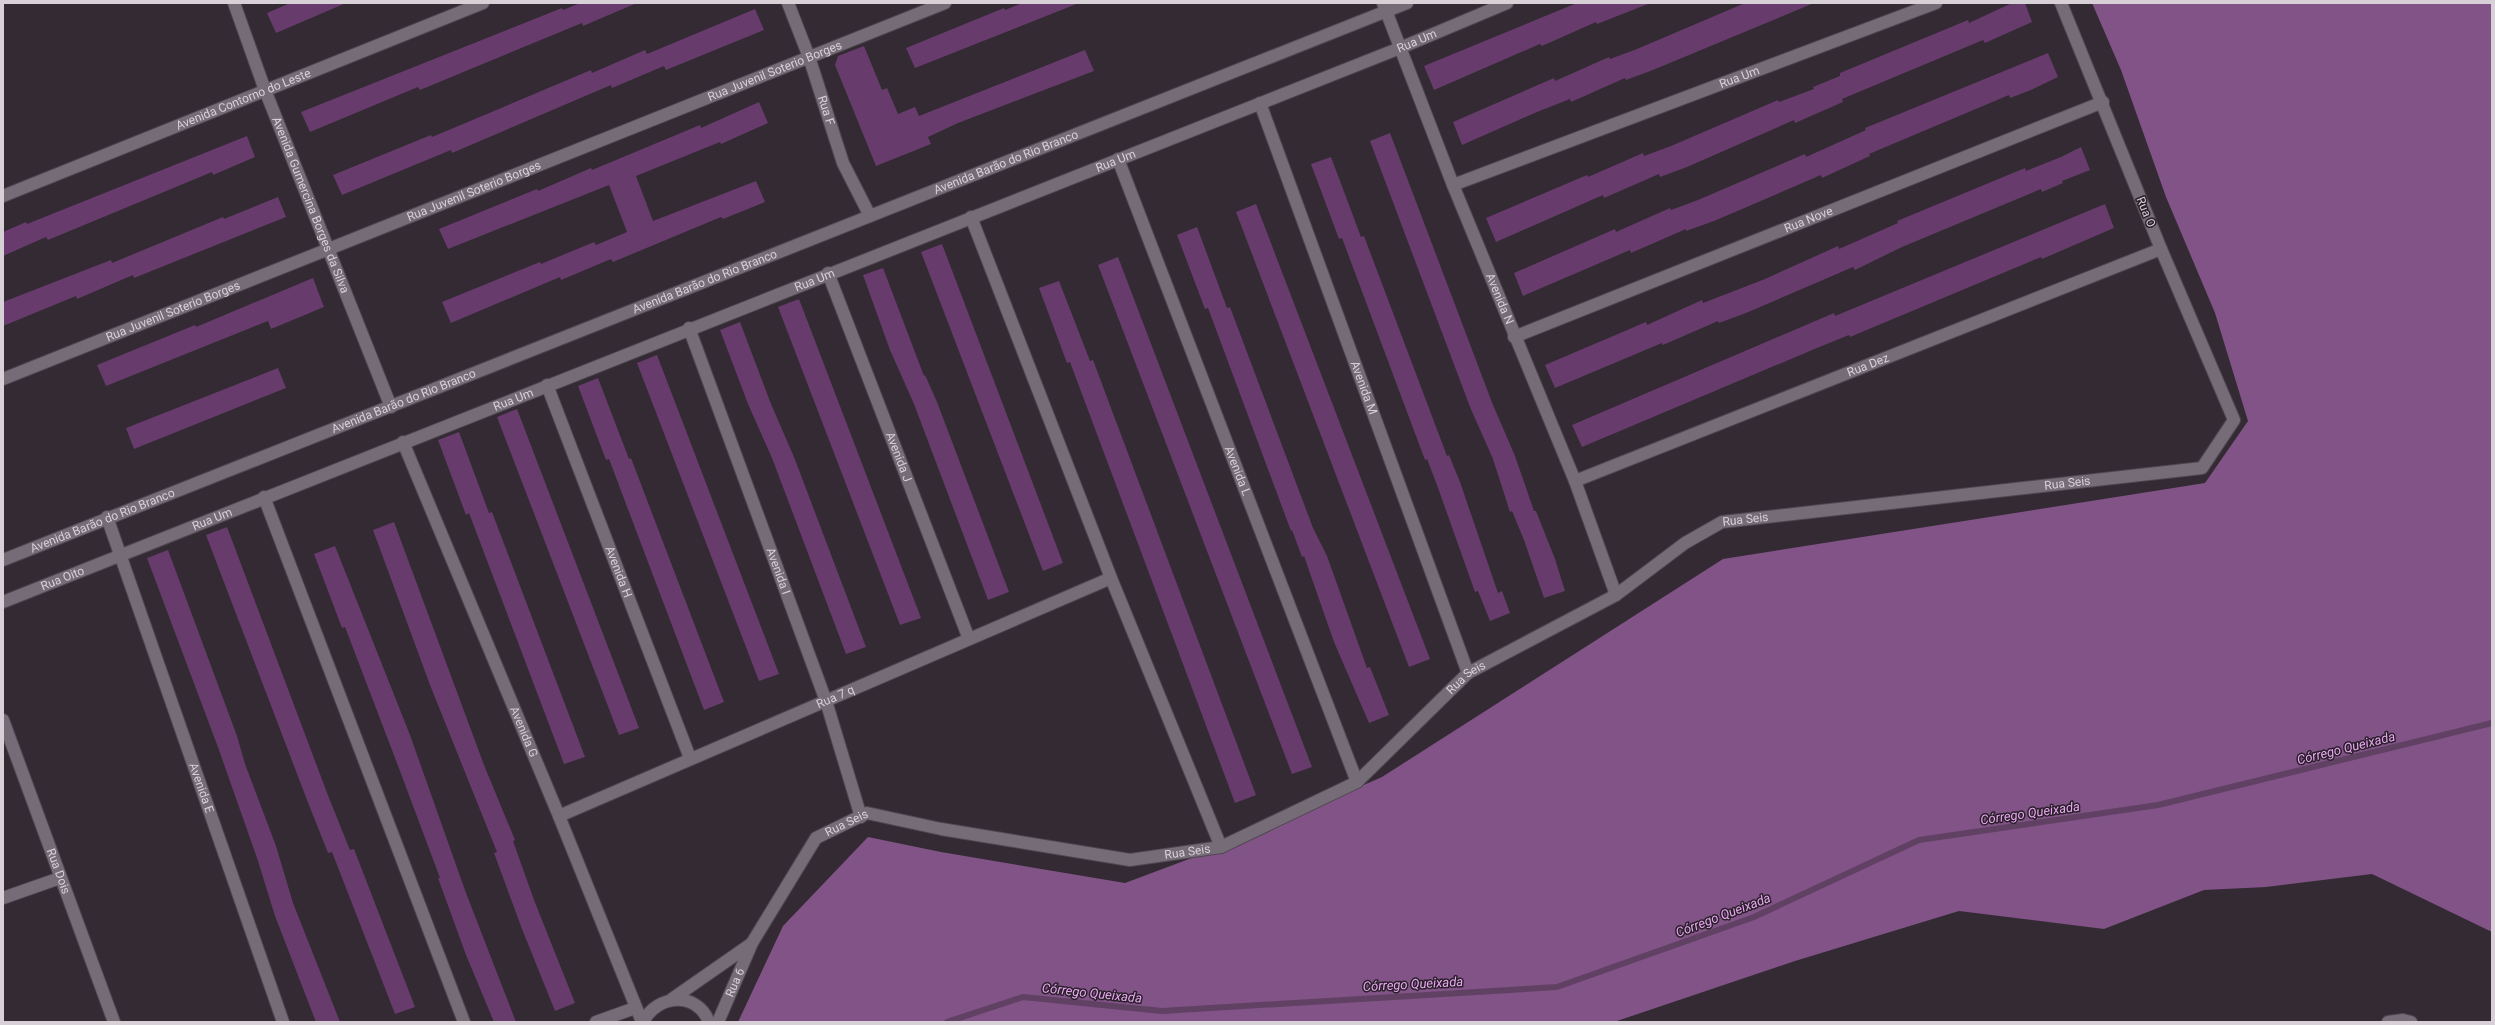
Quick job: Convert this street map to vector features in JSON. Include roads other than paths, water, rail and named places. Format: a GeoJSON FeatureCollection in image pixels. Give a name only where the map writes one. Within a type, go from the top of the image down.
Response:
{"type":"FeatureCollection","features":[{"type":"Feature","properties":{"kind":"street","name":"Avenida Gumercina Borges da Silva"},"geometry":{"type":"LineString","coordinates":[[234,3],[266,90],[391,406]]}},
{"type":"Feature","properties":{"kind":"street","name":"Avenida Contorno do Leste"},"geometry":{"type":"LineString","coordinates":[[3,196],[483,3]]}},
{"type":"Feature","properties":{"kind":"street","name":"Rua F"},"geometry":{"type":"LineString","coordinates":[[788,3],[809,57],[843,163],[870,216]]}},
{"type":"Feature","properties":{"kind":"street","name":"Rua Juvenil Soterio Borges"},"geometry":{"type":"LineString","coordinates":[[3,379],[945,3]]}},
{"type":"Feature","properties":{"kind":"street","name":"Avenida Barão do Rio Branco"},"geometry":{"type":"LineString","coordinates":[[3,560],[108,517],[870,216],[1384,7],[1407,3]]}},
{"type":"Feature","properties":{"kind":"street","name":"Rua Um"},"geometry":{"type":"LineString","coordinates":[[121,554],[1400,48],[1507,3]]}},
{"type":"Feature","properties":{"kind":"street","name":"Rua Um"},"geometry":{"type":"LineString","coordinates":[[1453,185],[1936,3]]}},
{"type":"Feature","properties":{"kind":"street","name":"Rua O"},"geometry":{"type":"LineString","coordinates":[[2061,3],[2103,102],[2161,249],[2234,420]]}},
{"type":"Feature","properties":{"kind":"street","name":"Avenida N"},"geometry":{"type":"LineString","coordinates":[[1384,7],[1514,337],[1575,481],[1616,595]]}},
{"type":"Feature","properties":{"kind":"street","name":"Rua Nove"},"geometry":{"type":"LineString","coordinates":[[1514,337],[2103,102]]}},
{"type":"Feature","properties":{"kind":"street","name":"Avenida M"},"geometry":{"type":"LineString","coordinates":[[1260,103],[1468,673]]}},
{"type":"Feature","properties":{"kind":"street","name":"Avenida L"},"geometry":{"type":"LineString","coordinates":[[1118,159],[1357,782]]}},
{"type":"Feature","properties":{"kind":"street"},"geometry":{"type":"LineString","coordinates":[[972,217],[1111,578],[1221,847]]}},
{"type":"Feature","properties":{"kind":"street","name":"Rua Dez"},"geometry":{"type":"LineString","coordinates":[[1575,481],[2161,249]]}},
{"type":"Feature","properties":{"kind":"street","name":"Avenida J"},"geometry":{"type":"LineString","coordinates":[[828,274],[969,639]]}},
{"type":"Feature","properties":{"kind":"street","name":"Avenida I"},"geometry":{"type":"LineString","coordinates":[[689,328],[826,701],[861,817]]}},
{"type":"Feature","properties":{"kind":"street","name":"Avenida H"},"geometry":{"type":"LineString","coordinates":[[547,385],[690,758]]}},
{"type":"Feature","properties":{"kind":"street","name":"Rua Seis"},"geometry":{"type":"LineString","coordinates":[[752,943],[816,838],[868,813],[940,829],[1130,860],[1221,847],[1357,782],[1468,673],[1616,595],[1685,543],[1722,522],[2202,468],[2234,420]]}},
{"type":"Feature","properties":{"kind":"street","name":"Avenida G"},"geometry":{"type":"LineString","coordinates":[[403,442],[559,816],[635,1008],[643,1022]]}},
{"type":"Feature","properties":{"kind":"street"},"geometry":{"type":"LineString","coordinates":[[264,497],[464,1022]]}},
{"type":"Feature","properties":{"kind":"street","name":"Avenida E"},"geometry":{"type":"LineString","coordinates":[[108,517],[282,1022]]}},
{"type":"Feature","properties":{"kind":"street","name":"Rua Oito"},"geometry":{"type":"LineString","coordinates":[[3,602],[121,554]]}},
{"type":"Feature","properties":{"kind":"street","name":"Rua 7 q"},"geometry":{"type":"LineString","coordinates":[[559,816],[690,758],[1111,578]]}},
{"type":"Feature","properties":{"kind":"street","name":"Rua Dois"},"geometry":{"type":"LineString","coordinates":[[3,720],[114,1022]]}},
{"type":"Feature","properties":{"kind":"street"},"geometry":{"type":"LineString","coordinates":[[3,898],[60,878]]}},
{"type":"Feature","properties":{"kind":"street"},"geometry":{"type":"LineString","coordinates":[[643,1022],[654,1007],[672,999],[752,943]]}},
{"type":"Feature","properties":{"kind":"street","name":"Rua 6"},"geometry":{"type":"LineString","coordinates":[[718,1022],[752,943]]}},
{"type":"Feature","properties":{"kind":"street"},"geometry":{"type":"LineString","coordinates":[[672,999],[692,1002],[700,1008],[709,1022]]}},
{"type":"Feature","properties":{"kind":"street"},"geometry":{"type":"LineString","coordinates":[[596,1022],[635,1008]]}},
{"type":"Feature","properties":{"kind":"street"},"geometry":{"type":"LineString","coordinates":[[2388,1022],[2403,1020],[2411,1022]]}},
{"type":"Feature","properties":{"kind":"waterway","name":"Córrego Queixada"},"geometry":{"type":"LineString","coordinates":[[947,1022],[1023,997],[1162,1011],[1557,987],[1754,917],[1919,840],[2158,805],[2492,723]]}}]}
